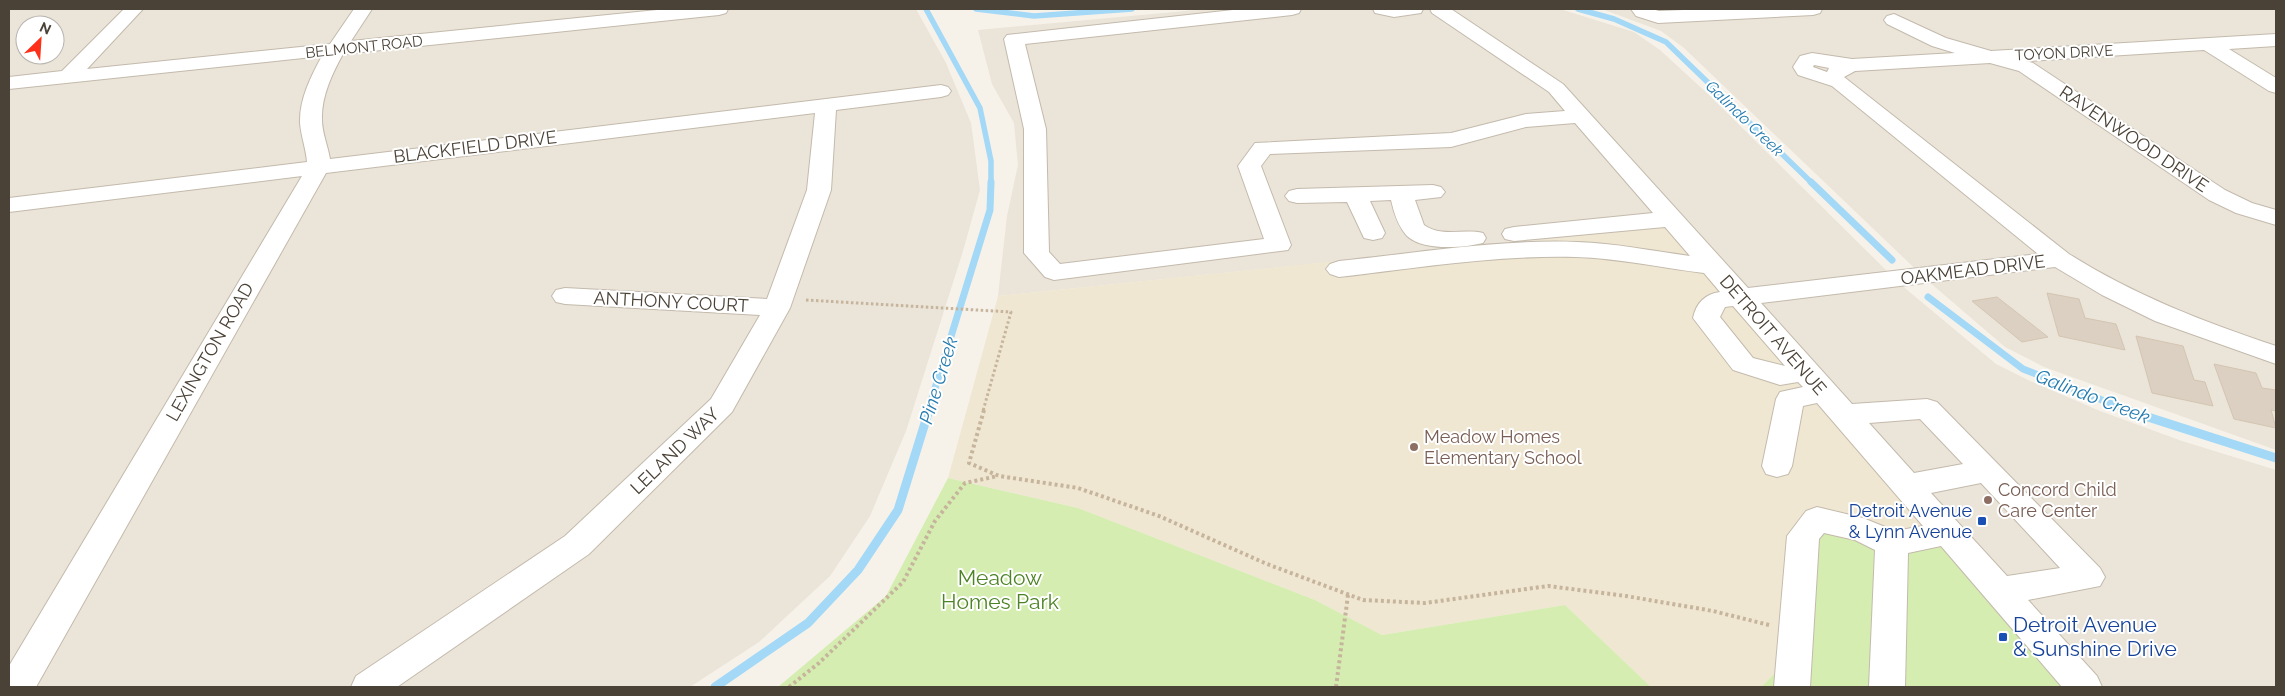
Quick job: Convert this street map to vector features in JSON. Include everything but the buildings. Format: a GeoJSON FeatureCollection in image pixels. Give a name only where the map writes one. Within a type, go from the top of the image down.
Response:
{"type":"FeatureCollection","features":[{"type":"Feature","properties":{"kind":"street"},"geometry":{"type":"LineString","coordinates":[[68,77],[134,9]]}},
{"type":"Feature","properties":{"kind":"street"},"geometry":{"type":"LineString","coordinates":[[319,166],[319,154],[311,121],[316,91],[336,50],[363,9]]}},
{"type":"Feature","properties":{"kind":"street","name":"BELMONT ROAD"},"geometry":{"type":"LineString","coordinates":[[9,83],[718,9]]}},
{"type":"Feature","properties":{"kind":"street"},"geometry":{"type":"LineString","coordinates":[[1292,9],[1014,39],[1036,129],[1038,254],[1054,272],[1278,245],[1249,166],[1263,148],[1451,140],[1526,121],[1580,116]]}},
{"type":"Feature","properties":{"kind":"street"},"geometry":{"type":"LineString","coordinates":[[1382,9],[1394,11],[1414,9]]}},
{"type":"Feature","properties":{"kind":"street","name":"DETROIT AVENUE"},"geometry":{"type":"LineString","coordinates":[[1439,9],[1556,88],[1669,219],[1713,266],[2084,687]]}},
{"type":"Feature","properties":{"kind":"street"},"geometry":{"type":"LineString","coordinates":[[1640,9],[1658,17],[1813,9]]}},
{"type":"Feature","properties":{"kind":"street","name":"RAVENWOOD DRIVE"},"geometry":{"type":"LineString","coordinates":[[1894,20],[1939,42],[2026,67],[2217,195],[2244,208],[2276,218]]}},
{"type":"Feature","properties":{"kind":"street","name":"TOYON DRIVE"},"geometry":{"type":"LineString","coordinates":[[2060,260],[1846,73],[1994,57],[2276,40]]}},
{"type":"Feature","properties":{"kind":"street"},"geometry":{"type":"LineString","coordinates":[[2208,44],[2276,87]]}},
{"type":"Feature","properties":{"kind":"street","name":"BLACKFIELD DRIVE"},"geometry":{"type":"LineString","coordinates":[[9,205],[941,91]]}},
{"type":"Feature","properties":{"kind":"street","name":"LELAND WAY"},"geometry":{"type":"LineString","coordinates":[[369,687],[577,545],[722,406],[776,308],[819,190],[826,105]]}},
{"type":"Feature","properties":{"kind":"street","name":"LEXINGTON ROAD"},"geometry":{"type":"LineString","coordinates":[[18,687],[20,679],[319,166]]}},
{"type":"Feature","properties":{"kind":"street"},"geometry":{"type":"LineString","coordinates":[[1297,196],[1433,192]]}},
{"type":"Feature","properties":{"kind":"street"},"geometry":{"type":"LineString","coordinates":[[1401,193],[1412,226],[1424,236],[1450,240],[1669,219]]}},
{"type":"Feature","properties":{"kind":"street"},"geometry":{"type":"LineString","coordinates":[[1355,194],[1373,233]]}},
{"type":"Feature","properties":{"kind":"street"},"geometry":{"type":"LineString","coordinates":[[1338,269],[1491,251],[1558,249],[1610,252],[1713,266]]}},
{"type":"Feature","properties":{"kind":"street","name":"OAKMEAD DRIVE"},"geometry":{"type":"LineString","coordinates":[[1814,382],[1780,376],[1743,364],[1706,318],[1708,309],[1717,300],[2060,260],[2090,280],[2141,305],[2199,330],[2276,355]]}},
{"type":"Feature","properties":{"kind":"street","name":"ANTHONY COURT"},"geometry":{"type":"LineString","coordinates":[[565,296],[776,308]]}},
{"type":"Feature","properties":{"kind":"street"},"geometry":{"type":"LineString","coordinates":[[1777,466],[1790,399],[1814,382]]}},
{"type":"Feature","properties":{"kind":"street"},"geometry":{"type":"LineString","coordinates":[[1844,415],[1927,409],[2088,577],[1999,592]]}},
{"type":"Feature","properties":{"kind":"street"},"geometry":{"type":"LineString","coordinates":[[1906,486],[1988,472]]}},
{"type":"Feature","properties":{"kind":"street"},"geometry":{"type":"LineString","coordinates":[[1792,687],[1804,536],[1817,519],[1863,530],[1892,544],[1947,533]]}},
{"type":"Feature","properties":{"kind":"street"},"geometry":{"type":"LineString","coordinates":[[1887,687],[1892,544]]}},
{"type":"Feature","properties":{"kind":"path"},"geometry":{"type":"LineString","coordinates":[[776,308],[801,299],[1011,312],[969,463],[999,476],[1078,488],[1160,516],[1267,564],[1363,600],[1425,603],[1548,586],[1626,596],[1713,611],[1796,632]]}},
{"type":"Feature","properties":{"kind":"path"},"geometry":{"type":"LineString","coordinates":[[789,687],[819,663],[903,582],[935,521],[965,482],[999,476]]}},
{"type":"Feature","properties":{"kind":"path"},"geometry":{"type":"LineString","coordinates":[[1336,687],[1348,595]]}},
{"type":"Feature","properties":{"kind":"shaded area"},"geometry":{"type":"Polygon","coordinates":[[[9,9],[916,9],[946,63],[971,123],[980,190],[963,251],[906,431],[870,516],[830,576],[759,642],[690,687],[9,687],[9,9]]]}},
{"type":"Feature","properties":{"kind":"shaded area"},"geometry":{"type":"Polygon","coordinates":[[[1207,9],[1560,9],[1634,32],[1660,50],[1708,94],[1900,284],[1996,364],[2100,411],[2182,441],[2276,470],[2276,687],[2084,687],[1676,227],[998,296],[1007,216],[1018,165],[1014,123],[992,84],[978,30],[1207,9]]]}},
{"type":"Feature","properties":{"kind":"shaded area"},"geometry":{"type":"Polygon","coordinates":[[[1602,9],[2276,9],[2276,450],[2044,367],[2005,347],[1928,281],[1684,48],[1661,31],[1602,9]]]}},
{"type":"Feature","properties":{"kind":"shaded area","name":"Meadow Homes Elementary School"},"geometry":{"type":"Polygon","coordinates":[[[1676,226],[1947,533],[1794,654],[1761,687],[1651,687],[1565,605],[1382,635],[1315,600],[1078,508],[948,478],[998,296],[1676,226]]]}},
{"type":"Feature","properties":{"kind":"green space","name":"Meadow Homes Park"},"geometry":{"type":"Polygon","coordinates":[[[948,478],[1078,508],[1315,600],[1382,635],[1565,605],[1651,687],[778,687],[886,596],[948,478]]]}},
{"type":"Feature","properties":{"kind":"green space"},"geometry":{"type":"Polygon","coordinates":[[[1817,519],[1891,542],[1947,533],[2083,687],[1761,687],[1794,654],[1817,519]]]}},
{"type":"Feature","properties":{"kind":"waterway","name":"Pine Creek"},"geometry":{"type":"LineString","coordinates":[[926,9],[980,108],[991,161],[991,182]]}},
{"type":"Feature","properties":{"kind":"waterway","name":"Galindo Creek"},"geometry":{"type":"LineString","coordinates":[[976,9],[1034,16],[1132,9]]}},
{"type":"Feature","properties":{"kind":"waterway","name":"Galindo Creek"},"geometry":{"type":"LineString","coordinates":[[1578,9],[1614,19],[1666,42],[1812,183]]}},
{"type":"Feature","properties":{"kind":"waterway","name":"Pine Creek"},"geometry":{"type":"LineString","coordinates":[[928,411],[990,210],[991,182]]}},
{"type":"Feature","properties":{"kind":"waterway","name":"Galindo Creek"},"geometry":{"type":"LineString","coordinates":[[1811,182],[1892,260]]}},
{"type":"Feature","properties":{"kind":"waterway","name":"Galindo Creek"},"geometry":{"type":"LineString","coordinates":[[1928,297],[2023,369],[2130,411]]}},
{"type":"Feature","properties":{"kind":"waterway","name":"Pine Creek"},"geometry":{"type":"LineString","coordinates":[[715,687],[808,623],[858,570],[898,510],[929,410]]}},
{"type":"Feature","properties":{"kind":"waterway","name":"Galindo Creek"},"geometry":{"type":"LineString","coordinates":[[2126,410],[2276,458]]}},
{"type":"Feature","properties":{"kind":"place","name":"Meadow Homes Elementary School"},"geometry":{"type":"Point","coordinates":[1414,447]}},
{"type":"Feature","properties":{"kind":"place","name":"Concord Child Care Center"},"geometry":{"type":"Point","coordinates":[1988,500]}},
{"type":"Feature","properties":{"kind":"place","name":"Detroit Avenue & Lynn Avenue"},"geometry":{"type":"Point","coordinates":[1982,521]}},
{"type":"Feature","properties":{"kind":"place","name":"Detroit Avenue & Sunshine Drive"},"geometry":{"type":"Point","coordinates":[2003,637]}}]}
